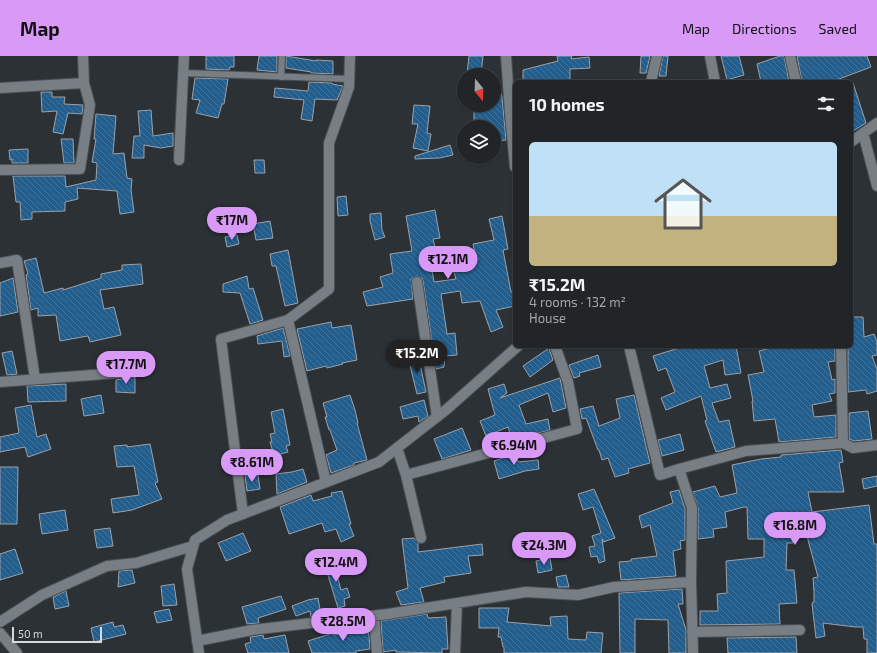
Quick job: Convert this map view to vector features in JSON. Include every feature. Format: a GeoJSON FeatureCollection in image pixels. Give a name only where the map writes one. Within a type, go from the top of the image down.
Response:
{"type":"FeatureCollection","features":[{"type":"Feature","properties":{"kind":"street"},"geometry":{"type":"LineString","coordinates":[[0,170],[80,169],[90,105],[84,83],[82,56]]}},
{"type":"Feature","properties":{"kind":"street"},"geometry":{"type":"LineString","coordinates":[[179,160],[184,56]]}},
{"type":"Feature","properties":{"kind":"street"},"geometry":{"type":"LineString","coordinates":[[243,514],[221,339],[288,320],[329,288],[329,143],[349,87],[350,56]]}},
{"type":"Feature","properties":{"kind":"street"},"geometry":{"type":"LineString","coordinates":[[506,56],[513,131]]}},
{"type":"Feature","properties":{"kind":"street"},"geometry":{"type":"LineString","coordinates":[[651,80],[657,56]]}},
{"type":"Feature","properties":{"kind":"street"},"geometry":{"type":"LineString","coordinates":[[710,56],[715,80]]}},
{"type":"Feature","properties":{"kind":"street"},"geometry":{"type":"LineString","coordinates":[[790,56],[796,80]]}},
{"type":"Feature","properties":{"kind":"street"},"geometry":{"type":"LineString","coordinates":[[0,88],[84,83]]}},
{"type":"Feature","properties":{"kind":"street"},"geometry":{"type":"LineString","coordinates":[[853,140],[877,123]]}},
{"type":"Feature","properties":{"kind":"street"},"geometry":{"type":"LineString","coordinates":[[863,133],[877,186]]}},
{"type":"Feature","properties":{"kind":"street"},"geometry":{"type":"LineString","coordinates":[[0,263],[17,260],[35,380]]}},
{"type":"Feature","properties":{"kind":"street"},"geometry":{"type":"LineString","coordinates":[[417,282],[437,417]]}},
{"type":"Feature","properties":{"kind":"street"},"geometry":{"type":"LineString","coordinates":[[288,320],[326,482]]}},
{"type":"Feature","properties":{"kind":"street"},"geometry":{"type":"LineString","coordinates":[[199,653],[187,569],[194,540],[226,520],[379,462],[437,417],[516,348]]}},
{"type":"Feature","properties":{"kind":"street"},"geometry":{"type":"LineString","coordinates":[[406,475],[577,430],[568,382],[556,348]]}},
{"type":"Feature","properties":{"kind":"street"},"geometry":{"type":"LineString","coordinates":[[629,348],[660,475],[746,451],[843,443],[852,448],[877,445]]}},
{"type":"Feature","properties":{"kind":"street"},"geometry":{"type":"LineString","coordinates":[[840,348],[843,443]]}},
{"type":"Feature","properties":{"kind":"street"},"geometry":{"type":"LineString","coordinates":[[0,382],[131,372]]}},
{"type":"Feature","properties":{"kind":"street"},"geometry":{"type":"LineString","coordinates":[[397,448],[406,475],[421,538]]}},
{"type":"Feature","properties":{"kind":"street"},"geometry":{"type":"LineString","coordinates":[[679,469],[692,508],[691,582],[693,653]]}},
{"type":"Feature","properties":{"kind":"street"},"geometry":{"type":"LineString","coordinates":[[0,622],[42,595],[107,566],[136,563],[193,546]]}},
{"type":"Feature","properties":{"kind":"street"},"geometry":{"type":"LineString","coordinates":[[197,641],[252,630],[374,616],[526,592],[578,595],[614,587],[691,582]]}},
{"type":"Feature","properties":{"kind":"street"},"geometry":{"type":"LineString","coordinates":[[456,653],[457,603]]}},
{"type":"Feature","properties":{"kind":"street"},"geometry":{"type":"LineString","coordinates":[[374,616],[377,653]]}},
{"type":"Feature","properties":{"kind":"street"},"geometry":{"type":"LineString","coordinates":[[692,632],[800,630]]}},
{"type":"Feature","properties":{"kind":"street"},"geometry":{"type":"LineString","coordinates":[[0,633],[17,653]]}},
{"type":"Feature","properties":{"kind":"lane"},"geometry":{"type":"LineString","coordinates":[[281,76],[282,56]]}},
{"type":"Feature","properties":{"kind":"lane"},"geometry":{"type":"LineString","coordinates":[[183,73],[350,79]]}},
{"type":"Feature","properties":{"kind":"building"},"geometry":{"type":"Polygon","coordinates":[[[206,56],[234,56],[234,67],[230,67],[229,70],[206,69],[206,56]]]}},
{"type":"Feature","properties":{"kind":"building"},"geometry":{"type":"Polygon","coordinates":[[[259,56],[277,56],[277,72],[257,70],[259,56]]]}},
{"type":"Feature","properties":{"kind":"building"},"geometry":{"type":"Polygon","coordinates":[[[286,56],[316,61],[333,61],[333,74],[311,73],[286,68],[286,56]]]}},
{"type":"Feature","properties":{"kind":"building"},"geometry":{"type":"Polygon","coordinates":[[[469,56],[483,56],[482,68],[468,68],[469,56]]]}},
{"type":"Feature","properties":{"kind":"building"},"geometry":{"type":"Polygon","coordinates":[[[557,56],[572,56],[571,59],[589,57],[590,68],[570,69],[570,80],[523,80],[523,70],[558,61],[557,56]]]}},
{"type":"Feature","properties":{"kind":"building"},"geometry":{"type":"Polygon","coordinates":[[[641,56],[650,56],[646,73],[640,73],[641,56]]]}},
{"type":"Feature","properties":{"kind":"building"},"geometry":{"type":"Polygon","coordinates":[[[663,56],[668,56],[666,76],[659,76],[663,56]]]}},
{"type":"Feature","properties":{"kind":"building"},"geometry":{"type":"Polygon","coordinates":[[[721,56],[739,56],[744,75],[727,80],[721,56]]]}},
{"type":"Feature","properties":{"kind":"building"},"geometry":{"type":"Polygon","coordinates":[[[784,56],[789,80],[761,80],[757,64],[784,56]]]}},
{"type":"Feature","properties":{"kind":"building"},"geometry":{"type":"Polygon","coordinates":[[[797,56],[867,56],[871,67],[836,80],[802,80],[797,56]]]}},
{"type":"Feature","properties":{"kind":"building"},"geometry":{"type":"Polygon","coordinates":[[[195,78],[228,79],[224,104],[222,104],[218,118],[196,113],[200,100],[192,99],[195,78]]]}},
{"type":"Feature","properties":{"kind":"building"},"geometry":{"type":"Polygon","coordinates":[[[309,82],[332,83],[343,86],[337,100],[315,99],[312,121],[301,119],[304,100],[274,97],[275,88],[308,91],[309,82]]]}},
{"type":"Feature","properties":{"kind":"building"},"geometry":{"type":"Polygon","coordinates":[[[853,83],[866,123],[853,131],[853,83]]]}},
{"type":"Feature","properties":{"kind":"building"},"geometry":{"type":"Polygon","coordinates":[[[41,92],[52,92],[52,97],[65,97],[64,104],[83,105],[82,114],[68,113],[63,134],[53,132],[57,111],[42,112],[41,92]]]}},
{"type":"Feature","properties":{"kind":"building"},"geometry":{"type":"Polygon","coordinates":[[[501,93],[506,140],[501,140],[501,120],[474,120],[474,112],[501,112],[501,93]]]}},
{"type":"Feature","properties":{"kind":"building"},"geometry":{"type":"Polygon","coordinates":[[[414,105],[430,106],[427,133],[431,134],[428,151],[413,148],[418,124],[412,124],[414,105]]]}},
{"type":"Feature","properties":{"kind":"building"},"geometry":{"type":"Polygon","coordinates":[[[151,110],[153,136],[173,133],[173,146],[161,148],[144,145],[144,158],[132,158],[134,136],[140,136],[138,111],[151,110]]]}},
{"type":"Feature","properties":{"kind":"building"},"geometry":{"type":"Polygon","coordinates":[[[96,114],[116,116],[113,154],[124,153],[127,178],[132,179],[131,190],[134,212],[120,214],[117,191],[77,188],[78,199],[65,202],[65,211],[32,212],[32,219],[21,220],[20,202],[16,202],[13,176],[65,176],[66,187],[96,180],[97,163],[92,162],[96,139],[94,139],[96,114]]]}},
{"type":"Feature","properties":{"kind":"building"},"geometry":{"type":"Polygon","coordinates":[[[61,139],[73,139],[74,163],[64,163],[61,139]]]}},
{"type":"Feature","properties":{"kind":"building"},"geometry":{"type":"Polygon","coordinates":[[[450,145],[453,155],[440,158],[415,159],[415,156],[450,145]]]}},
{"type":"Feature","properties":{"kind":"building"},"geometry":{"type":"Polygon","coordinates":[[[28,149],[28,163],[12,163],[12,159],[10,160],[9,150],[28,149]]]}},
{"type":"Feature","properties":{"kind":"building"},"geometry":{"type":"Polygon","coordinates":[[[254,160],[264,160],[265,173],[255,173],[254,160]]]}},
{"type":"Feature","properties":{"kind":"building"},"geometry":{"type":"Polygon","coordinates":[[[346,196],[348,215],[338,216],[337,197],[346,196]]]}},
{"type":"Feature","properties":{"kind":"building"},"geometry":{"type":"Polygon","coordinates":[[[435,210],[440,238],[433,239],[439,262],[431,264],[434,282],[456,279],[452,266],[476,259],[473,244],[494,240],[489,219],[502,216],[508,249],[503,250],[511,292],[513,292],[513,306],[496,310],[503,327],[491,332],[480,301],[462,303],[460,291],[441,294],[447,334],[455,333],[457,355],[445,356],[444,367],[436,369],[422,278],[416,276],[411,279],[413,299],[367,306],[363,292],[383,287],[380,277],[393,273],[390,254],[412,251],[406,216],[435,210]]]}},
{"type":"Feature","properties":{"kind":"building"},"geometry":{"type":"Polygon","coordinates":[[[381,213],[382,230],[385,237],[375,240],[370,221],[370,214],[381,213]]]}},
{"type":"Feature","properties":{"kind":"building"},"geometry":{"type":"Polygon","coordinates":[[[270,221],[273,238],[256,240],[253,224],[270,221]]]}},
{"type":"Feature","properties":{"kind":"building"},"geometry":{"type":"Polygon","coordinates":[[[237,235],[239,244],[227,247],[225,237],[237,235]]]}},
{"type":"Feature","properties":{"kind":"building"},"geometry":{"type":"Polygon","coordinates":[[[288,250],[298,303],[285,306],[276,266],[272,266],[270,254],[288,250]]]}},
{"type":"Feature","properties":{"kind":"building"},"geometry":{"type":"Polygon","coordinates":[[[36,258],[44,293],[63,288],[63,290],[101,278],[101,274],[122,270],[122,265],[141,264],[143,284],[100,290],[104,309],[114,307],[121,335],[90,342],[88,336],[60,341],[56,315],[38,316],[38,308],[31,310],[26,275],[28,274],[24,261],[36,258]]]}},
{"type":"Feature","properties":{"kind":"building"},"geometry":{"type":"Polygon","coordinates":[[[247,276],[249,289],[253,288],[263,320],[250,324],[240,293],[223,292],[223,284],[247,276]]]}},
{"type":"Feature","properties":{"kind":"building"},"geometry":{"type":"Polygon","coordinates":[[[13,278],[18,312],[0,316],[0,283],[13,278]]]}},
{"type":"Feature","properties":{"kind":"building"},"geometry":{"type":"Polygon","coordinates":[[[853,317],[863,317],[864,337],[874,334],[877,342],[877,355],[872,356],[877,369],[877,391],[867,394],[866,390],[848,392],[848,348],[853,348],[853,317]]]}},
{"type":"Feature","properties":{"kind":"building"},"geometry":{"type":"Polygon","coordinates":[[[331,322],[332,328],[351,325],[357,360],[327,368],[326,366],[307,371],[297,329],[331,322]]]}},
{"type":"Feature","properties":{"kind":"building"},"geometry":{"type":"Polygon","coordinates":[[[283,328],[290,356],[284,357],[282,341],[258,344],[257,336],[283,328]]]}},
{"type":"Feature","properties":{"kind":"building"},"geometry":{"type":"Polygon","coordinates":[[[549,348],[553,360],[530,377],[523,366],[549,348]]]}},
{"type":"Feature","properties":{"kind":"building"},"geometry":{"type":"Polygon","coordinates":[[[679,348],[736,348],[741,373],[725,375],[723,360],[704,366],[710,388],[727,384],[731,398],[712,403],[719,422],[729,420],[735,447],[716,452],[705,421],[707,420],[701,396],[666,410],[661,398],[675,392],[666,368],[658,371],[653,356],[679,348]]]}},
{"type":"Feature","properties":{"kind":"building"},"geometry":{"type":"Polygon","coordinates":[[[770,348],[835,348],[835,361],[828,362],[832,380],[835,379],[835,393],[829,394],[832,401],[812,405],[814,417],[836,415],[836,437],[779,442],[775,419],[754,421],[753,401],[748,375],[764,372],[759,351],[770,348]]]}},
{"type":"Feature","properties":{"kind":"building"},"geometry":{"type":"Polygon","coordinates":[[[12,351],[17,374],[7,375],[2,353],[12,351]]]}},
{"type":"Feature","properties":{"kind":"building"},"geometry":{"type":"Polygon","coordinates":[[[418,354],[426,392],[417,394],[408,357],[418,354]]]}},
{"type":"Feature","properties":{"kind":"building"},"geometry":{"type":"Polygon","coordinates":[[[598,355],[601,367],[579,373],[580,376],[574,378],[569,365],[598,355]]]}},
{"type":"Feature","properties":{"kind":"building"},"geometry":{"type":"Polygon","coordinates":[[[135,377],[135,393],[116,392],[116,380],[135,377]]]}},
{"type":"Feature","properties":{"kind":"building"},"geometry":{"type":"Polygon","coordinates":[[[560,378],[566,408],[553,412],[548,393],[519,405],[526,424],[548,419],[550,430],[512,440],[508,427],[486,436],[480,421],[495,415],[488,389],[504,384],[507,393],[500,398],[560,378]]]}},
{"type":"Feature","properties":{"kind":"building"},"geometry":{"type":"Polygon","coordinates":[[[66,384],[66,401],[28,402],[27,386],[66,384]]]}},
{"type":"Feature","properties":{"kind":"building"},"geometry":{"type":"Polygon","coordinates":[[[101,395],[104,413],[84,416],[81,399],[101,395]]]}},
{"type":"Feature","properties":{"kind":"building"},"geometry":{"type":"Polygon","coordinates":[[[350,395],[367,460],[354,463],[354,465],[331,473],[326,455],[337,450],[325,417],[327,417],[323,403],[350,395]]]}},
{"type":"Feature","properties":{"kind":"building"},"geometry":{"type":"Polygon","coordinates":[[[634,395],[650,463],[628,469],[629,473],[615,477],[608,458],[602,460],[586,418],[582,419],[580,409],[593,406],[599,426],[620,418],[616,399],[634,395]]]}},
{"type":"Feature","properties":{"kind":"building"},"geometry":{"type":"Polygon","coordinates":[[[424,400],[428,416],[419,422],[418,416],[403,419],[400,407],[424,400]]]}},
{"type":"Feature","properties":{"kind":"building"},"geometry":{"type":"Polygon","coordinates":[[[31,405],[37,437],[46,434],[51,449],[28,457],[25,447],[0,452],[0,437],[19,433],[15,408],[31,405]]]}},
{"type":"Feature","properties":{"kind":"building"},"geometry":{"type":"Polygon","coordinates":[[[283,409],[290,445],[286,446],[288,452],[274,456],[270,442],[272,442],[270,434],[275,433],[271,412],[283,409]]]}},
{"type":"Feature","properties":{"kind":"building"},"geometry":{"type":"Polygon","coordinates":[[[868,411],[872,439],[854,441],[849,439],[849,413],[868,411]]]}},
{"type":"Feature","properties":{"kind":"building"},"geometry":{"type":"Polygon","coordinates":[[[462,428],[471,450],[442,459],[434,439],[462,428]]]}},
{"type":"Feature","properties":{"kind":"building"},"geometry":{"type":"Polygon","coordinates":[[[680,434],[684,450],[662,456],[658,440],[680,434]]]}},
{"type":"Feature","properties":{"kind":"building"},"geometry":{"type":"Polygon","coordinates":[[[150,444],[158,482],[155,483],[162,499],[132,510],[113,513],[111,499],[139,495],[134,466],[117,467],[114,446],[127,445],[127,447],[150,444]]]}},
{"type":"Feature","properties":{"kind":"building"},"geometry":{"type":"Polygon","coordinates":[[[841,450],[843,462],[839,463],[844,492],[808,492],[812,512],[869,505],[874,544],[877,544],[877,653],[867,653],[867,639],[864,639],[863,627],[823,623],[825,636],[816,638],[812,604],[814,602],[813,578],[818,577],[808,540],[805,519],[791,521],[793,543],[787,543],[786,570],[794,570],[797,603],[779,604],[780,624],[700,625],[700,611],[718,611],[717,594],[727,593],[726,561],[764,557],[764,539],[748,539],[747,507],[744,507],[725,512],[727,527],[713,529],[714,537],[698,539],[698,508],[693,492],[715,486],[720,497],[737,493],[732,465],[761,459],[781,457],[781,455],[841,450]]]}},
{"type":"Feature","properties":{"kind":"building"},"geometry":{"type":"Polygon","coordinates":[[[515,454],[518,462],[538,460],[539,469],[525,471],[499,479],[494,461],[515,454]]]}},
{"type":"Feature","properties":{"kind":"building"},"geometry":{"type":"Polygon","coordinates":[[[0,467],[18,467],[17,524],[0,524],[0,467]]]}},
{"type":"Feature","properties":{"kind":"building"},"geometry":{"type":"Polygon","coordinates":[[[303,469],[307,482],[277,494],[276,474],[303,469]]]}},
{"type":"Feature","properties":{"kind":"building"},"geometry":{"type":"Polygon","coordinates":[[[245,475],[258,475],[260,489],[247,491],[245,475]]]}},
{"type":"Feature","properties":{"kind":"building"},"geometry":{"type":"Polygon","coordinates":[[[877,476],[877,486],[864,489],[862,479],[877,476]]]}},
{"type":"Feature","properties":{"kind":"building"},"geometry":{"type":"Polygon","coordinates":[[[594,489],[615,538],[603,542],[602,539],[605,561],[599,563],[597,556],[591,557],[589,547],[595,546],[592,536],[601,533],[593,507],[583,510],[578,494],[594,489]]]}},
{"type":"Feature","properties":{"kind":"building"},"geometry":{"type":"Polygon","coordinates":[[[679,490],[685,509],[685,540],[680,541],[681,549],[673,551],[676,576],[621,580],[619,562],[657,556],[650,525],[642,528],[639,516],[673,503],[670,492],[679,490]]]}},
{"type":"Feature","properties":{"kind":"building"},"geometry":{"type":"Polygon","coordinates":[[[342,491],[351,524],[349,524],[354,536],[341,542],[336,529],[325,532],[322,523],[289,534],[280,507],[311,495],[313,501],[332,496],[331,493],[342,491]]]}},
{"type":"Feature","properties":{"kind":"building"},"geometry":{"type":"Polygon","coordinates":[[[65,510],[68,530],[42,534],[39,514],[65,510]]]}},
{"type":"Feature","properties":{"kind":"building"},"geometry":{"type":"Polygon","coordinates":[[[110,528],[113,546],[97,548],[94,530],[110,528]]]}},
{"type":"Feature","properties":{"kind":"building"},"geometry":{"type":"Polygon","coordinates":[[[243,533],[251,551],[226,561],[218,543],[243,533]]]}},
{"type":"Feature","properties":{"kind":"building"},"geometry":{"type":"Polygon","coordinates":[[[414,538],[418,543],[418,552],[482,544],[483,555],[468,556],[471,573],[444,577],[445,582],[420,588],[424,602],[401,605],[396,592],[408,588],[402,539],[414,538]]]}},
{"type":"Feature","properties":{"kind":"building"},"geometry":{"type":"Polygon","coordinates":[[[15,549],[23,573],[0,580],[0,554],[15,549]]]}},
{"type":"Feature","properties":{"kind":"building"},"geometry":{"type":"Polygon","coordinates":[[[332,556],[341,590],[347,588],[350,597],[344,599],[345,606],[338,608],[323,559],[332,556]]]}},
{"type":"Feature","properties":{"kind":"building"},"geometry":{"type":"Polygon","coordinates":[[[550,558],[552,570],[538,573],[536,561],[550,558]]]}},
{"type":"Feature","properties":{"kind":"building"},"geometry":{"type":"Polygon","coordinates":[[[132,570],[135,583],[118,587],[119,571],[132,570]]]}},
{"type":"Feature","properties":{"kind":"building"},"geometry":{"type":"Polygon","coordinates":[[[566,575],[569,587],[558,587],[556,577],[566,575]]]}},
{"type":"Feature","properties":{"kind":"building"},"geometry":{"type":"Polygon","coordinates":[[[174,584],[177,605],[163,606],[161,586],[174,584]]]}},
{"type":"Feature","properties":{"kind":"building"},"geometry":{"type":"Polygon","coordinates":[[[682,589],[683,604],[678,604],[686,630],[686,653],[669,653],[668,620],[635,619],[635,653],[620,653],[619,593],[682,589]]]}},
{"type":"Feature","properties":{"kind":"building"},"geometry":{"type":"Polygon","coordinates":[[[66,591],[69,606],[55,609],[53,597],[66,591]]]}},
{"type":"Feature","properties":{"kind":"building"},"geometry":{"type":"Polygon","coordinates":[[[281,596],[286,609],[258,618],[259,623],[247,624],[242,607],[281,596]]]}},
{"type":"Feature","properties":{"kind":"building"},"geometry":{"type":"Polygon","coordinates":[[[318,598],[321,615],[311,617],[310,611],[296,616],[292,606],[318,598]]]}},
{"type":"Feature","properties":{"kind":"building"},"geometry":{"type":"Polygon","coordinates":[[[479,608],[509,608],[507,622],[551,626],[550,617],[567,616],[568,639],[586,640],[587,632],[603,633],[601,653],[504,653],[501,637],[498,637],[499,628],[479,628],[479,608]]]}},
{"type":"Feature","properties":{"kind":"building"},"geometry":{"type":"Polygon","coordinates":[[[169,609],[172,620],[157,623],[154,612],[169,609]]]}},
{"type":"Feature","properties":{"kind":"building"},"geometry":{"type":"Polygon","coordinates":[[[427,614],[428,618],[446,617],[448,649],[442,649],[442,653],[396,652],[396,650],[383,652],[381,621],[427,614]]]}},
{"type":"Feature","properties":{"kind":"building"},"geometry":{"type":"Polygon","coordinates":[[[113,622],[114,627],[123,625],[126,634],[94,642],[91,628],[113,622]]]}},
{"type":"Feature","properties":{"kind":"building"},"geometry":{"type":"Polygon","coordinates":[[[368,623],[370,649],[356,651],[356,653],[312,653],[308,641],[333,633],[334,635],[354,631],[354,627],[368,623]]]}},
{"type":"Feature","properties":{"kind":"building"},"geometry":{"type":"Polygon","coordinates":[[[263,635],[264,639],[285,635],[289,653],[248,653],[245,644],[251,642],[250,637],[263,635]]]}},
{"type":"Feature","properties":{"kind":"building"},"geometry":{"type":"Polygon","coordinates":[[[796,637],[797,653],[728,653],[727,638],[796,637]]]}}]}
